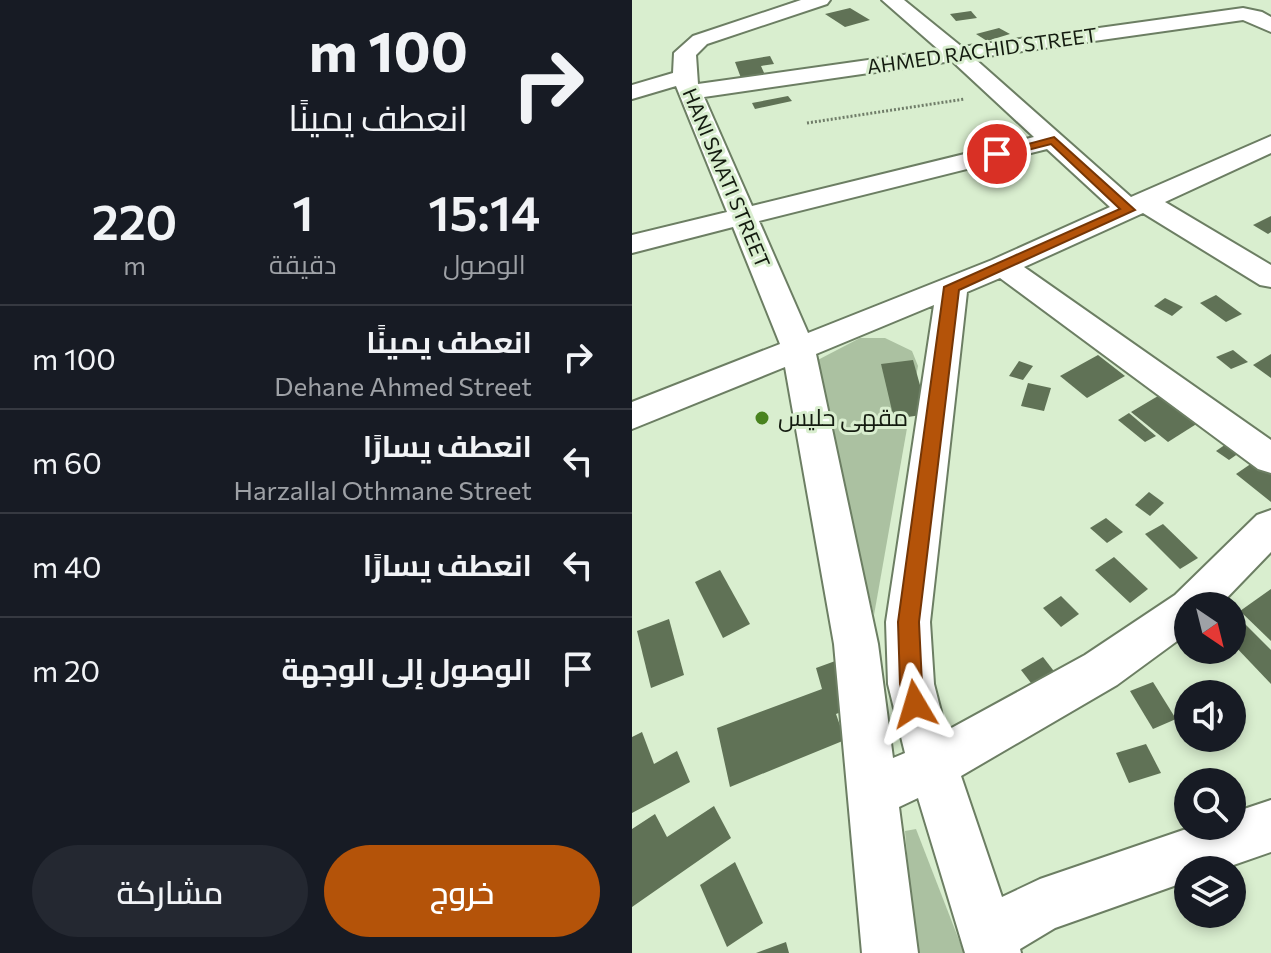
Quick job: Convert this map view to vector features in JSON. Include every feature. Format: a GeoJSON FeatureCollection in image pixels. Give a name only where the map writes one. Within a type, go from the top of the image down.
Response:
{"type":"FeatureCollection","features":[{"type":"Feature","properties":{"kind":"street","name":"HANI SMATI STREET"},"geometry":{"type":"LineString","coordinates":[[820,0],[700,40],[685,53],[687,84],[798,348],[856,644],[890,953]]}},
{"type":"Feature","properties":{"kind":"street"},"geometry":{"type":"LineString","coordinates":[[892,0],[1054,140],[1137,206],[1271,278]]}},
{"type":"Feature","properties":{"kind":"street"},"geometry":{"type":"LineString","coordinates":[[1151,6],[1184,23]]}},
{"type":"Feature","properties":{"kind":"street","name":"AHMED RACHID STREET"},"geometry":{"type":"LineString","coordinates":[[632,92],[958,55],[1249,14],[1271,26]]}},
{"type":"Feature","properties":{"kind":"street"},"geometry":{"type":"LineString","coordinates":[[632,244],[1054,140]]}},
{"type":"Feature","properties":{"kind":"street"},"geometry":{"type":"LineString","coordinates":[[632,416],[1003,266],[1271,144]]}},
{"type":"Feature","properties":{"kind":"street"},"geometry":{"type":"LineString","coordinates":[[1003,266],[1271,459]]}},
{"type":"Feature","properties":{"kind":"street"},"geometry":{"type":"LineString","coordinates":[[952,287],[908,622],[911,684],[933,765],[990,945],[1040,906],[1271,826]]}},
{"type":"Feature","properties":{"kind":"street"},"geometry":{"type":"LineString","coordinates":[[1206,592],[1271,526]]}},
{"type":"Feature","properties":{"kind":"street"},"geometry":{"type":"LineString","coordinates":[[873,793],[933,765],[1101,670],[1174,619]]}},
{"type":"Feature","properties":{"kind":"path"},"geometry":{"type":"LineString","coordinates":[[807,123],[1002,93]]}},
{"type":"Feature","properties":{"kind":"green space"},"geometry":{"type":"Polygon","coordinates":[[[860,338],[885,338],[912,351],[918,366],[874,615],[812,363],[860,338]]]}},
{"type":"Feature","properties":{"kind":"green space"},"geometry":{"type":"Polygon","coordinates":[[[916,829],[964,953],[915,953],[905,831],[916,829]]]}},
{"type":"Feature","properties":{"kind":"building"},"geometry":{"type":"Polygon","coordinates":[[[850,8],[870,20],[845,27],[825,14],[850,8]]]}},
{"type":"Feature","properties":{"kind":"building"},"geometry":{"type":"Polygon","coordinates":[[[971,11],[977,18],[956,21],[950,14],[971,11]]]}},
{"type":"Feature","properties":{"kind":"building"},"geometry":{"type":"Polygon","coordinates":[[[999,28],[1010,34],[987,41],[976,34],[999,28]]]}},
{"type":"Feature","properties":{"kind":"building"},"geometry":{"type":"Polygon","coordinates":[[[770,56],[774,64],[761,66],[765,75],[741,78],[735,62],[770,56]]]}},
{"type":"Feature","properties":{"kind":"building"},"geometry":{"type":"Polygon","coordinates":[[[788,96],[792,101],[755,109],[752,103],[788,96]]]}},
{"type":"Feature","properties":{"kind":"building"},"geometry":{"type":"Polygon","coordinates":[[[1271,216],[1271,232],[1268,234],[1253,225],[1271,216]]]}},
{"type":"Feature","properties":{"kind":"building"},"geometry":{"type":"Polygon","coordinates":[[[1216,295],[1242,314],[1226,322],[1200,303],[1216,295]]]}},
{"type":"Feature","properties":{"kind":"building"},"geometry":{"type":"Polygon","coordinates":[[[1165,298],[1183,307],[1172,316],[1154,306],[1165,298]]]}},
{"type":"Feature","properties":{"kind":"building"},"geometry":{"type":"Polygon","coordinates":[[[1233,350],[1248,362],[1231,369],[1216,357],[1233,350]]]}},
{"type":"Feature","properties":{"kind":"building"},"geometry":{"type":"Polygon","coordinates":[[[1271,354],[1271,378],[1253,365],[1271,354]]]}},
{"type":"Feature","properties":{"kind":"building"},"geometry":{"type":"Polygon","coordinates":[[[1098,355],[1125,376],[1087,398],[1060,376],[1098,355]]]}},
{"type":"Feature","properties":{"kind":"building"},"geometry":{"type":"Polygon","coordinates":[[[913,360],[928,414],[894,419],[881,364],[913,360]]]}},
{"type":"Feature","properties":{"kind":"building"},"geometry":{"type":"Polygon","coordinates":[[[1019,361],[1033,366],[1023,380],[1009,376],[1019,361]]]}},
{"type":"Feature","properties":{"kind":"building"},"geometry":{"type":"Polygon","coordinates":[[[1028,383],[1051,388],[1044,411],[1021,406],[1028,383]]]}},
{"type":"Feature","properties":{"kind":"building"},"geometry":{"type":"Polygon","coordinates":[[[1180,383],[1217,411],[1168,442],[1131,412],[1180,383]]]}},
{"type":"Feature","properties":{"kind":"building"},"geometry":{"type":"Polygon","coordinates":[[[1129,413],[1156,436],[1145,442],[1118,420],[1129,413]]]}},
{"type":"Feature","properties":{"kind":"building"},"geometry":{"type":"Polygon","coordinates":[[[1239,435],[1252,444],[1229,460],[1216,451],[1239,435]]]}},
{"type":"Feature","properties":{"kind":"building"},"geometry":{"type":"Polygon","coordinates":[[[1271,450],[1271,502],[1236,474],[1271,450]]]}},
{"type":"Feature","properties":{"kind":"building"},"geometry":{"type":"Polygon","coordinates":[[[1149,492],[1164,503],[1150,516],[1135,505],[1149,492]]]}},
{"type":"Feature","properties":{"kind":"building"},"geometry":{"type":"Polygon","coordinates":[[[1106,518],[1123,532],[1107,543],[1090,528],[1106,518]]]}},
{"type":"Feature","properties":{"kind":"building"},"geometry":{"type":"Polygon","coordinates":[[[1163,524],[1198,558],[1180,569],[1145,534],[1163,524]]]}},
{"type":"Feature","properties":{"kind":"building"},"geometry":{"type":"Polygon","coordinates":[[[1114,557],[1148,589],[1130,603],[1095,570],[1114,557]]]}},
{"type":"Feature","properties":{"kind":"building"},"geometry":{"type":"Polygon","coordinates":[[[720,570],[750,624],[723,638],[695,582],[720,570]]]}},
{"type":"Feature","properties":{"kind":"building"},"geometry":{"type":"Polygon","coordinates":[[[1271,589],[1271,641],[1246,617],[1246,607],[1271,589]]]}},
{"type":"Feature","properties":{"kind":"building"},"geometry":{"type":"Polygon","coordinates":[[[1061,596],[1079,614],[1061,627],[1043,608],[1061,596]]]}},
{"type":"Feature","properties":{"kind":"building"},"geometry":{"type":"Polygon","coordinates":[[[669,619],[684,675],[651,688],[637,631],[669,619]]]}},
{"type":"Feature","properties":{"kind":"building"},"geometry":{"type":"Polygon","coordinates":[[[1246,625],[1271,650],[1271,684],[1246,658],[1246,625]]]}},
{"type":"Feature","properties":{"kind":"building"},"geometry":{"type":"Polygon","coordinates":[[[860,652],[877,698],[836,714],[845,740],[730,787],[717,728],[822,689],[816,668],[860,652]]]}},
{"type":"Feature","properties":{"kind":"building"},"geometry":{"type":"Polygon","coordinates":[[[1043,657],[1060,679],[1038,692],[1021,670],[1043,657]]]}},
{"type":"Feature","properties":{"kind":"building"},"geometry":{"type":"Polygon","coordinates":[[[1153,682],[1174,720],[1153,729],[1130,691],[1153,682]]]}},
{"type":"Feature","properties":{"kind":"building"},"geometry":{"type":"Polygon","coordinates":[[[642,732],[654,764],[677,751],[690,782],[632,813],[632,737],[642,732]]]}},
{"type":"Feature","properties":{"kind":"building"},"geometry":{"type":"Polygon","coordinates":[[[1146,744],[1161,773],[1129,783],[1116,753],[1146,744]]]}},
{"type":"Feature","properties":{"kind":"building"},"geometry":{"type":"Polygon","coordinates":[[[714,806],[731,838],[632,907],[632,829],[655,814],[667,837],[714,806]]]}},
{"type":"Feature","properties":{"kind":"building"},"geometry":{"type":"Polygon","coordinates":[[[735,862],[763,923],[727,947],[700,885],[735,862]]]}},
{"type":"Feature","properties":{"kind":"building"},"geometry":{"type":"Polygon","coordinates":[[[786,942],[789,953],[756,953],[786,942]]]}},
{"type":"Feature","properties":{"kind":"place","name":"مقهى حليس"},"geometry":{"type":"Point","coordinates":[762,418]}},
{"type":"Feature","properties":{"kind":"route"},"geometry":{"type":"LineString","coordinates":[[915,704],[908,622],[952,287],[1129,210],[1054,140],[997,154]]}}]}
